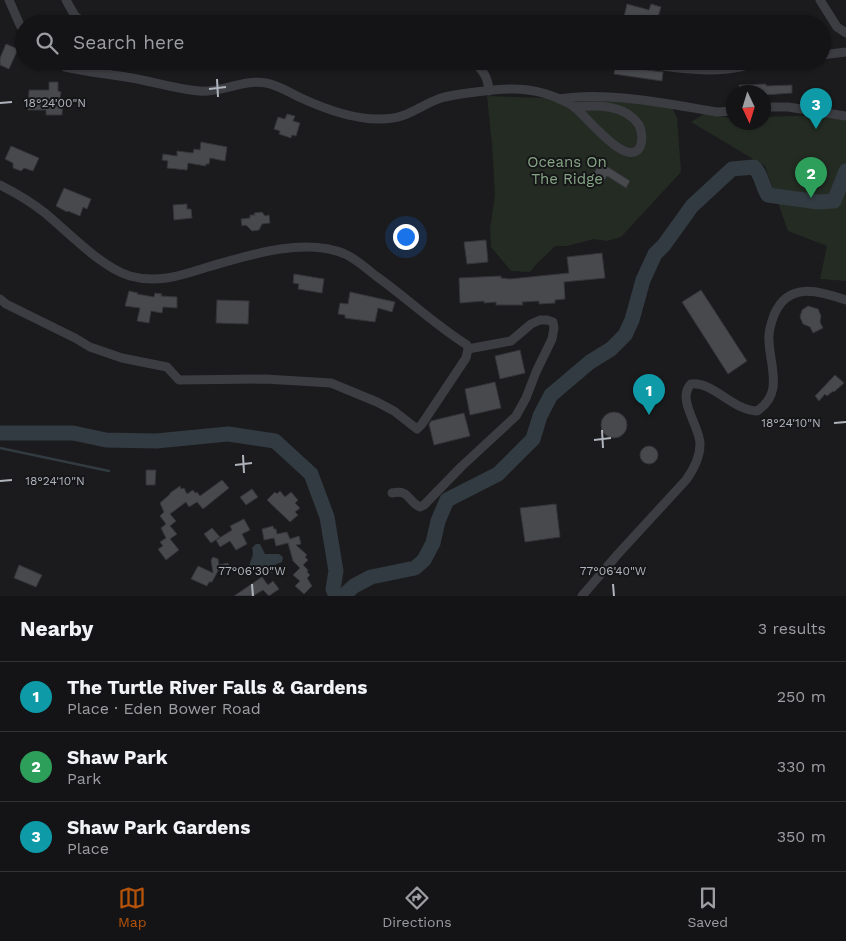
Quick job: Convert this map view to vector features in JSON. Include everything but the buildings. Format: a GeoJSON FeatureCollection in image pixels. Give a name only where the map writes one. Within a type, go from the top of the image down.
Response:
{"type":"FeatureCollection","features":[{"type":"Feature","properties":{"kind":"street"},"geometry":{"type":"LineString","coordinates":[[9,0],[16,15]]}},
{"type":"Feature","properties":{"kind":"street"},"geometry":{"type":"LineString","coordinates":[[66,0],[74,15]]}},
{"type":"Feature","properties":{"kind":"street"},"geometry":{"type":"LineString","coordinates":[[820,0],[830,15]]}},
{"type":"Feature","properties":{"kind":"street"},"geometry":{"type":"LineString","coordinates":[[831,16],[838,27],[846,33]]}},
{"type":"Feature","properties":{"kind":"street"},"geometry":{"type":"LineString","coordinates":[[831,54],[846,52]]}},
{"type":"Feature","properties":{"kind":"street"},"geometry":{"type":"LineString","coordinates":[[83,70],[201,91],[244,83],[268,83],[310,102],[345,114],[380,119],[396,118],[412,113],[441,98],[511,89],[530,90],[559,99],[574,107],[618,149],[630,154],[640,148],[642,140],[641,129],[634,118],[618,108],[590,105],[574,107]]}},
{"type":"Feature","properties":{"kind":"street"},"geometry":{"type":"LineString","coordinates":[[482,70],[486,76],[489,91]]}},
{"type":"Feature","properties":{"kind":"street"},"geometry":{"type":"LineString","coordinates":[[559,99],[578,96],[612,98],[726,112]]}},
{"type":"Feature","properties":{"kind":"street"},"geometry":{"type":"LineString","coordinates":[[771,107],[788,107],[846,116]]}},
{"type":"Feature","properties":{"kind":"street"},"geometry":{"type":"LineString","coordinates":[[0,185],[22,196],[91,253],[116,270],[141,278],[159,279],[190,274],[225,262],[275,250],[318,249],[346,255],[467,345],[468,349],[466,358],[417,429],[394,411],[331,383],[265,379],[179,380],[167,367],[122,358],[90,347],[6,304],[0,299]]}},
{"type":"Feature","properties":{"kind":"street"},"geometry":{"type":"LineString","coordinates":[[582,596],[695,468],[700,434],[687,403],[685,394],[688,387],[691,384],[703,385],[742,409],[757,411],[763,407],[773,388],[774,372],[768,341],[769,332],[777,308],[783,300],[791,293],[803,291],[818,292],[846,300]]}},
{"type":"Feature","properties":{"kind":"street"},"geometry":{"type":"LineString","coordinates":[[392,493],[402,492],[407,494],[416,505],[424,505],[462,466],[508,425],[516,416],[526,398],[552,339],[553,322],[540,320],[531,324],[511,341],[481,345],[468,349]]}},
{"type":"Feature","properties":{"kind":"green space","name":"Oceans On The Ridge"},"geometry":{"type":"Polygon","coordinates":[[[487,96],[605,100],[672,108],[677,118],[681,172],[621,237],[607,241],[594,239],[567,246],[555,246],[530,272],[511,271],[491,247],[490,229],[495,195],[487,96]]]}},
{"type":"Feature","properties":{"kind":"green space"},"geometry":{"type":"Polygon","coordinates":[[[704,114],[726,117],[726,130],[771,130],[771,117],[820,115],[846,119],[846,281],[820,279],[827,246],[788,231],[765,166],[691,122],[704,114]]]}},
{"type":"Feature","properties":{"kind":"shaded area"},"geometry":{"type":"Polygon","coordinates":[[[256,544],[260,544],[265,554],[279,554],[283,557],[282,562],[272,566],[273,572],[266,572],[263,567],[256,572],[252,572],[249,569],[253,554],[252,548],[256,544]]]}},
{"type":"Feature","properties":{"kind":"waterway"},"geometry":{"type":"LineString","coordinates":[[343,596],[354,586],[371,577],[415,568],[424,560],[433,543],[438,521],[447,500],[498,474],[533,439],[540,416],[551,395],[590,362],[611,349],[625,335],[632,320],[643,280],[655,254],[664,245],[692,206],[732,169],[754,167],[759,173],[768,195],[818,202],[834,201],[846,171]]}},
{"type":"Feature","properties":{"kind":"waterway"},"geometry":{"type":"LineString","coordinates":[[0,433],[73,433],[106,440],[156,441],[228,434],[275,441],[311,474],[327,517],[336,571],[333,589],[336,596]]}},
{"type":"Feature","properties":{"kind":"waterway"},"geometry":{"type":"LineString","coordinates":[[0,448],[109,471]]}},
{"type":"Feature","properties":{"kind":"place","name":"Shaw Park Gardens"},"geometry":{"type":"Point","coordinates":[816,129]}},
{"type":"Feature","properties":{"kind":"place","name":"Shaw Park"},"geometry":{"type":"Point","coordinates":[811,198]}},
{"type":"Feature","properties":{"kind":"place","name":"The Turtle River Falls & Gardens"},"geometry":{"type":"Point","coordinates":[649,415]}}]}
